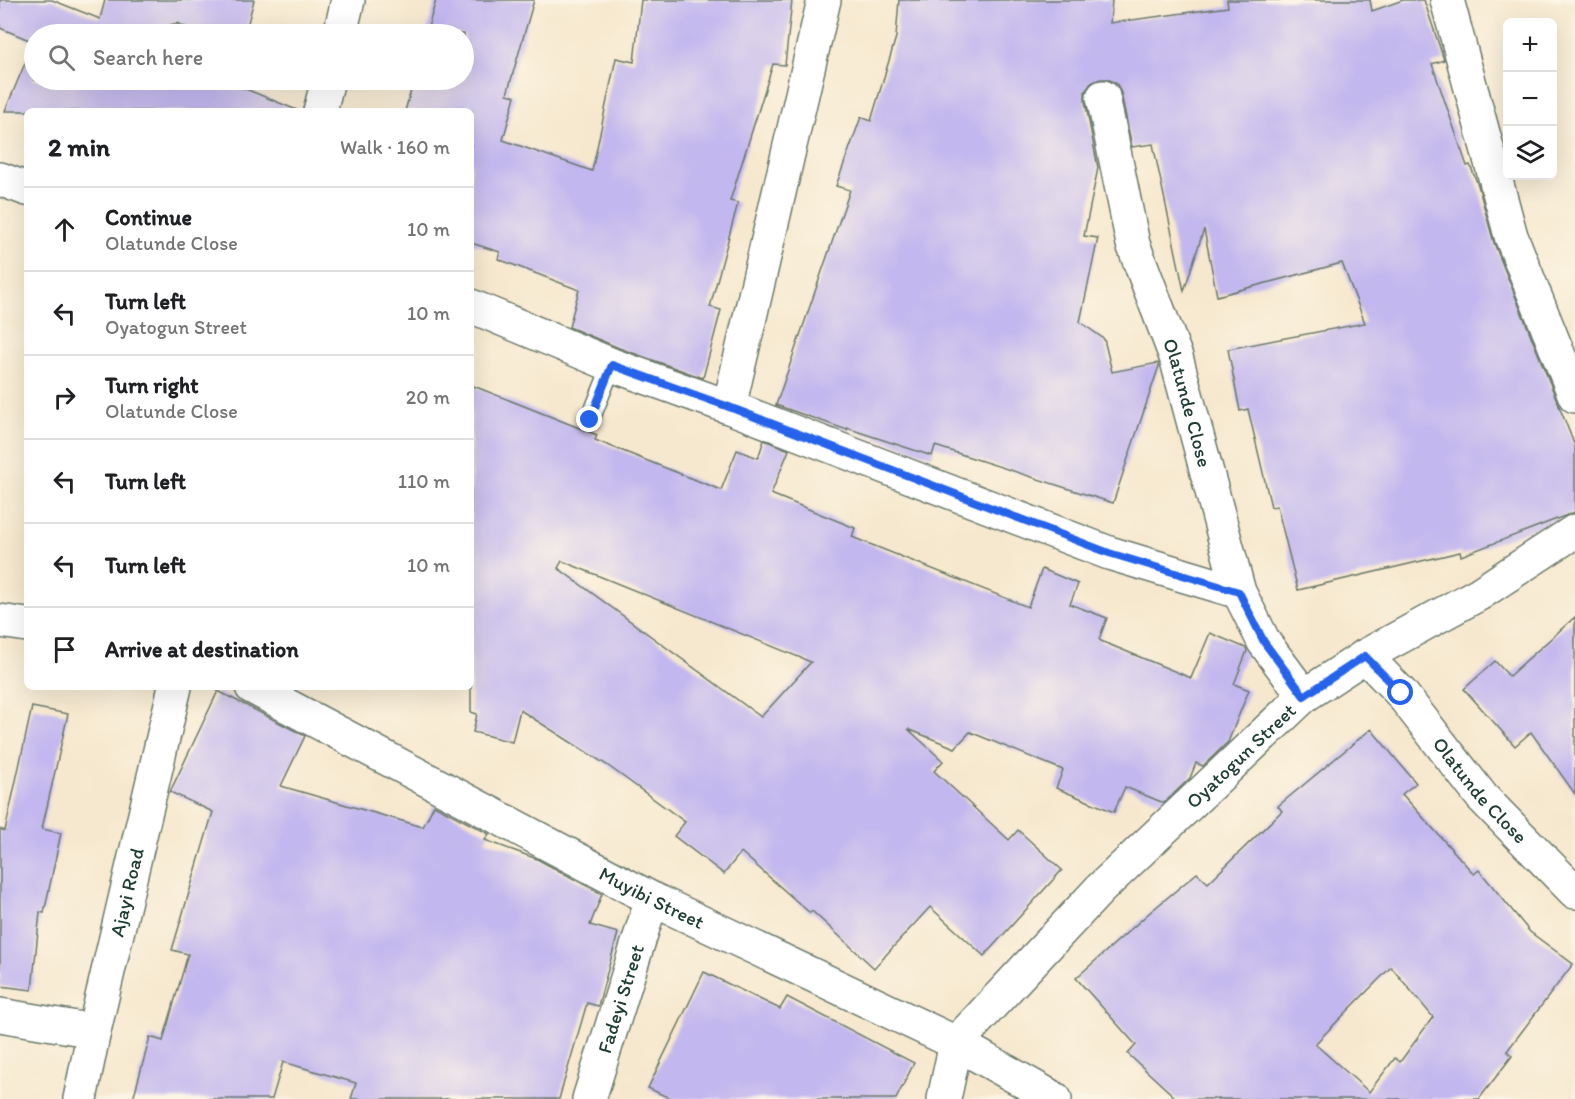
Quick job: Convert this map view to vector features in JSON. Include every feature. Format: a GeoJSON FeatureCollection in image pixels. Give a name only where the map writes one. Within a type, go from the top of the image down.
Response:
{"type":"FeatureCollection","features":[{"type":"Feature","properties":{"kind":"street"},"geometry":{"type":"LineString","coordinates":[[342,24],[348,0]]}},
{"type":"Feature","properties":{"kind":"street"},"geometry":{"type":"LineString","coordinates":[[729,407],[824,0]]}},
{"type":"Feature","properties":{"kind":"street"},"geometry":{"type":"LineString","coordinates":[[1447,0],[1511,236],[1575,396]]}},
{"type":"Feature","properties":{"kind":"street"},"geometry":{"type":"LineString","coordinates":[[321,108],[325,90]]}},
{"type":"Feature","properties":{"kind":"street","name":"Olatunde Close"},"geometry":{"type":"LineString","coordinates":[[1103,97],[1133,244],[1176,357],[1239,592],[1264,642],[1304,696]]}},
{"type":"Feature","properties":{"kind":"street"},"geometry":{"type":"LineString","coordinates":[[0,179],[24,188]]}},
{"type":"Feature","properties":{"kind":"street"},"geometry":{"type":"LineString","coordinates":[[474,307],[612,365],[729,407],[1109,553],[1239,592]]}},
{"type":"Feature","properties":{"kind":"street","name":"Oyatogun Street"},"geometry":{"type":"LineString","coordinates":[[956,1043],[1100,889],[1304,696],[1365,656],[1479,594],[1575,531]]}},
{"type":"Feature","properties":{"kind":"street"},"geometry":{"type":"LineString","coordinates":[[0,621],[24,625]]}},
{"type":"Feature","properties":{"kind":"street","name":"Olatunde Close"},"geometry":{"type":"LineString","coordinates":[[1365,656],[1401,693],[1482,797],[1575,892]]}},
{"type":"Feature","properties":{"kind":"street","name":"Ajayi Road"},"geometry":{"type":"LineString","coordinates":[[80,1099],[93,1031],[174,690]]}},
{"type":"Feature","properties":{"kind":"street","name":"Muyibi Street"},"geometry":{"type":"LineString","coordinates":[[258,690],[652,899],[956,1043],[1055,1099]]}},
{"type":"Feature","properties":{"kind":"street","name":"Fadeyi Street"},"geometry":{"type":"LineString","coordinates":[[589,1099],[652,899]]}},
{"type":"Feature","properties":{"kind":"street"},"geometry":{"type":"LineString","coordinates":[[0,1015],[93,1031]]}},
{"type":"Feature","properties":{"kind":"street"},"geometry":{"type":"LineString","coordinates":[[944,1099],[956,1043]]}},
{"type":"Feature","properties":{"kind":"lane"},"geometry":{"type":"LineString","coordinates":[[590,420],[612,365]]}},
{"type":"Feature","properties":{"kind":"building"},"geometry":{"type":"Polygon","coordinates":[[[0,0],[52,0],[100,19],[105,0],[254,0],[248,24],[24,24],[24,38],[0,28],[0,0]]]}},
{"type":"Feature","properties":{"kind":"building"},"geometry":{"type":"Polygon","coordinates":[[[436,0],[534,0],[507,94],[515,96],[503,140],[592,171],[616,58],[634,62],[641,0],[792,0],[785,65],[773,64],[730,201],[738,203],[710,307],[721,310],[703,378],[619,348],[569,327],[579,290],[498,259],[500,252],[474,244],[474,108],[406,108],[411,90],[474,90],[474,24],[429,24],[436,0]]]}},
{"type":"Feature","properties":{"kind":"building"},"geometry":{"type":"Polygon","coordinates":[[[899,0],[1112,0],[1110,23],[1228,7],[1227,0],[1370,0],[1372,11],[1403,0],[1424,0],[1444,60],[1432,64],[1467,166],[1470,165],[1478,185],[1494,243],[1575,446],[1575,512],[1461,556],[1460,552],[1298,590],[1277,506],[1271,507],[1248,409],[1240,411],[1228,349],[1365,323],[1342,263],[1217,296],[1204,229],[1184,291],[1153,144],[1132,147],[1121,93],[1117,84],[1108,79],[1100,79],[1091,83],[1085,92],[1098,168],[1084,236],[1098,238],[1080,322],[1104,339],[1112,372],[1158,363],[1159,366],[1113,503],[935,446],[932,456],[776,405],[850,190],[836,186],[861,117],[871,121],[896,37],[899,0]]]}},
{"type":"Feature","properties":{"kind":"building"},"geometry":{"type":"Polygon","coordinates":[[[24,66],[24,90],[248,90],[292,108],[24,108],[24,111],[5,111],[24,66]]]}},
{"type":"Feature","properties":{"kind":"building"},"geometry":{"type":"Polygon","coordinates":[[[474,386],[597,435],[595,440],[721,490],[737,450],[758,458],[764,440],[789,450],[771,494],[855,528],[852,537],[1028,607],[1042,569],[1078,584],[1070,604],[1107,618],[1099,639],[1101,641],[1191,678],[1210,633],[1246,648],[1247,651],[1234,684],[1249,690],[1228,742],[1203,766],[1196,763],[1190,778],[1164,803],[1125,787],[1114,812],[1056,788],[1063,770],[970,732],[955,748],[908,729],[943,761],[934,771],[1009,840],[1018,830],[1062,870],[984,956],[930,907],[874,968],[812,911],[810,913],[741,852],[724,874],[674,836],[685,822],[607,765],[520,710],[512,742],[473,732],[477,714],[471,712],[471,690],[474,690],[474,386]],[[562,561],[558,568],[761,717],[811,662],[562,561]]]}},
{"type":"Feature","properties":{"kind":"building"},"geometry":{"type":"Polygon","coordinates":[[[1575,617],[1575,794],[1531,732],[1515,746],[1464,689],[1495,661],[1509,676],[1575,617]]]}},
{"type":"Feature","properties":{"kind":"building"},"geometry":{"type":"Polygon","coordinates":[[[218,691],[305,736],[281,786],[423,827],[434,805],[489,834],[485,840],[537,859],[602,894],[590,925],[618,933],[598,1006],[587,1003],[559,1099],[351,1099],[356,1083],[283,1062],[272,1099],[133,1099],[150,1037],[163,1041],[188,954],[172,950],[213,812],[170,792],[218,691]]]}},
{"type":"Feature","properties":{"kind":"building"},"geometry":{"type":"Polygon","coordinates":[[[32,707],[68,714],[42,829],[61,833],[44,913],[40,912],[32,990],[0,986],[0,829],[5,831],[32,707]]]}},
{"type":"Feature","properties":{"kind":"building"},"geometry":{"type":"Polygon","coordinates":[[[1371,729],[1416,783],[1402,794],[1474,874],[1479,870],[1530,932],[1573,964],[1507,1051],[1512,1056],[1479,1099],[1177,1099],[1128,1054],[1136,1045],[1076,978],[1197,873],[1208,883],[1282,811],[1278,806],[1371,729]],[[1391,967],[1315,1044],[1369,1092],[1395,1058],[1400,1062],[1433,1017],[1391,967]]]}},
{"type":"Feature","properties":{"kind":"building"},"geometry":{"type":"Polygon","coordinates":[[[704,972],[780,1009],[787,997],[914,1063],[896,1099],[671,1099],[648,1088],[704,972]]]}},
{"type":"Feature","properties":{"kind":"route"},"geometry":{"type":"LineString","coordinates":[[590,420],[612,365],[729,407],[1109,553],[1239,592],[1264,642],[1304,696],[1365,656],[1401,693]]}}]}
